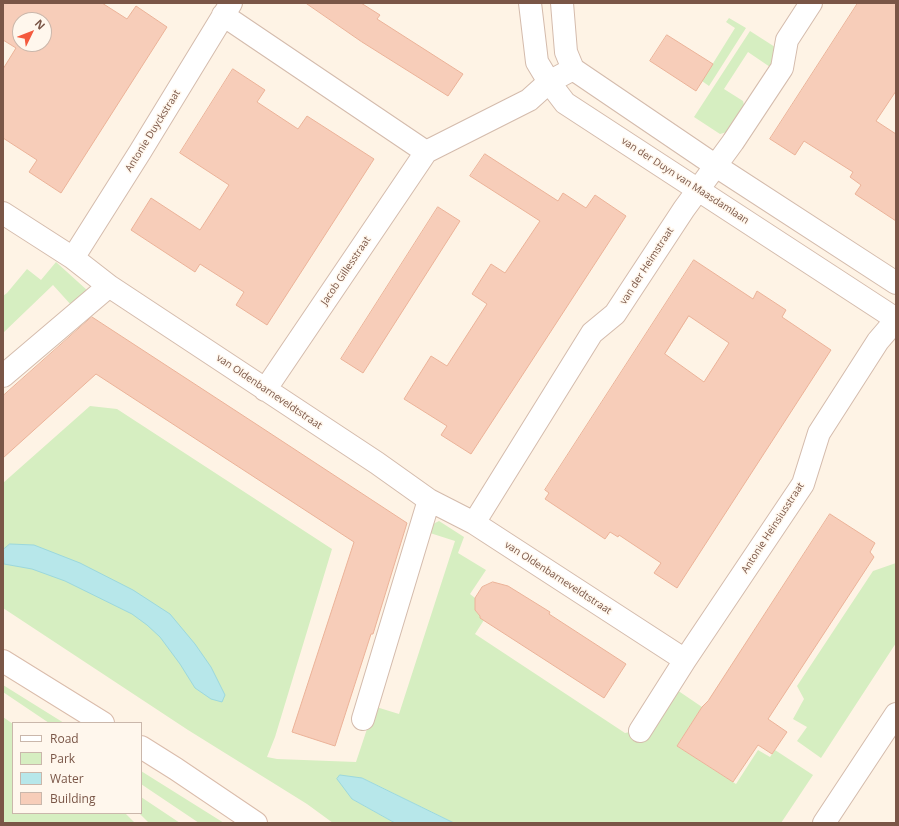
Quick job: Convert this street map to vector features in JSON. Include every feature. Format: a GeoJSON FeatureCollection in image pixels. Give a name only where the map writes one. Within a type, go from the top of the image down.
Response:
{"type":"FeatureCollection","features":[{"type":"Feature","properties":{"kind":"street","name":"van der Duyn van Maasdamlaan"},"geometry":{"type":"LineString","coordinates":[[530,3],[537,62],[549,82],[565,103],[896,319]]}},
{"type":"Feature","properties":{"kind":"street"},"geometry":{"type":"LineString","coordinates":[[562,3],[566,52],[573,69],[716,166],[896,283]]}},
{"type":"Feature","properties":{"kind":"street","name":"van der Heimstraat"},"geometry":{"type":"LineString","coordinates":[[474,523],[592,333],[615,314],[782,68],[787,40],[811,3]]}},
{"type":"Feature","properties":{"kind":"street"},"geometry":{"type":"LineString","coordinates":[[227,9],[426,152]]}},
{"type":"Feature","properties":{"kind":"street","name":"Antonie Duyckstraat"},"geometry":{"type":"LineString","coordinates":[[73,258],[140,152],[227,9]]}},
{"type":"Feature","properties":{"kind":"street","name":"Jacob Gillesstraat"},"geometry":{"type":"LineString","coordinates":[[265,390],[426,152],[529,100],[549,82],[573,69]]}},
{"type":"Feature","properties":{"kind":"street","name":"van Oldenbarneveldtstraat"},"geometry":{"type":"LineString","coordinates":[[3,213],[73,258],[109,286],[377,463],[429,500],[474,523],[685,660]]}},
{"type":"Feature","properties":{"kind":"street"},"geometry":{"type":"LineString","coordinates":[[3,376],[109,286]]}},
{"type":"Feature","properties":{"kind":"street","name":"Antonie Heinsiusstraat"},"geometry":{"type":"LineString","coordinates":[[640,731],[685,660],[803,484],[819,433],[878,341],[896,319]]}},
{"type":"Feature","properties":{"kind":"street"},"geometry":{"type":"LineString","coordinates":[[363,719],[429,500]]}},
{"type":"Feature","properties":{"kind":"street"},"geometry":{"type":"LineString","coordinates":[[3,661],[101,722]]}},
{"type":"Feature","properties":{"kind":"street"},"geometry":{"type":"LineString","coordinates":[[824,823],[896,714]]}},
{"type":"Feature","properties":{"kind":"street"},"geometry":{"type":"LineString","coordinates":[[142,748],[256,823]]}},
{"type":"Feature","properties":{"kind":"green space"},"geometry":{"type":"Polygon","coordinates":[[[729,18],[746,28],[709,86],[702,81],[735,28],[726,22],[729,18]]]}},
{"type":"Feature","properties":{"kind":"green space"},"geometry":{"type":"Polygon","coordinates":[[[750,31],[775,47],[776,57],[770,67],[748,52],[724,89],[743,101],[744,105],[727,132],[720,134],[694,117],[750,31]]]}},
{"type":"Feature","properties":{"kind":"green space"},"geometry":{"type":"Polygon","coordinates":[[[56,262],[88,291],[72,306],[53,285],[3,333],[3,296],[27,269],[41,280],[56,262]]]}},
{"type":"Feature","properties":{"kind":"green space"},"geometry":{"type":"Polygon","coordinates":[[[90,406],[117,409],[332,549],[275,737],[267,757],[277,759],[356,762],[374,708],[373,706],[399,714],[455,541],[430,533],[433,524],[439,521],[464,537],[458,553],[486,570],[470,594],[475,598],[475,610],[484,620],[475,634],[625,733],[630,732],[677,690],[702,707],[677,746],[736,784],[758,750],[770,757],[775,750],[813,775],[781,823],[454,823],[362,778],[352,799],[395,823],[333,823],[307,804],[188,730],[3,608],[3,483],[90,406]]]}},
{"type":"Feature","properties":{"kind":"green space"},"geometry":{"type":"Polygon","coordinates":[[[896,563],[896,643],[821,758],[797,741],[807,727],[793,719],[804,699],[797,686],[873,571],[896,563]]]}},
{"type":"Feature","properties":{"kind":"green space"},"geometry":{"type":"Polygon","coordinates":[[[3,685],[62,722],[48,722],[3,692],[3,685]]]}},
{"type":"Feature","properties":{"kind":"green space"},"geometry":{"type":"Polygon","coordinates":[[[3,717],[12,723],[12,814],[126,814],[135,823],[3,823],[3,717]]]}},
{"type":"Feature","properties":{"kind":"green space"},"geometry":{"type":"Polygon","coordinates":[[[142,772],[224,823],[199,823],[142,785],[142,772]]]}},
{"type":"Feature","properties":{"kind":"green space"},"geometry":{"type":"Polygon","coordinates":[[[142,798],[180,823],[149,823],[140,814],[142,814],[142,798]]]}},
{"type":"Feature","properties":{"kind":"water"},"geometry":{"type":"Polygon","coordinates":[[[10,544],[34,545],[80,563],[133,590],[170,614],[195,644],[211,667],[225,695],[222,702],[211,699],[195,688],[180,664],[160,637],[132,614],[65,581],[32,569],[4,564],[3,550],[10,544]]]}},
{"type":"Feature","properties":{"kind":"water"},"geometry":{"type":"Polygon","coordinates":[[[340,775],[362,778],[454,823],[395,823],[352,799],[337,779],[340,775]]]}},
{"type":"Feature","properties":{"kind":"building"},"geometry":{"type":"Polygon","coordinates":[[[3,3],[102,3],[127,19],[136,6],[167,27],[61,193],[29,172],[37,160],[3,138],[3,69],[14,52],[52,52],[52,12],[12,12],[12,46],[3,40],[3,3]]]}},
{"type":"Feature","properties":{"kind":"building"},"geometry":{"type":"Polygon","coordinates":[[[306,3],[361,3],[380,15],[377,19],[463,74],[448,96],[362,42],[306,3]]]}},
{"type":"Feature","properties":{"kind":"building"},"geometry":{"type":"Polygon","coordinates":[[[858,3],[896,3],[896,91],[876,121],[896,134],[896,221],[855,194],[861,185],[850,177],[853,172],[804,141],[795,155],[770,139],[858,3]]]}},
{"type":"Feature","properties":{"kind":"building"},"geometry":{"type":"Polygon","coordinates":[[[667,35],[713,64],[696,91],[650,61],[667,35]]]}},
{"type":"Feature","properties":{"kind":"building"},"geometry":{"type":"Polygon","coordinates":[[[233,69],[265,90],[257,102],[298,129],[307,116],[374,159],[267,325],[236,305],[244,292],[200,264],[195,272],[131,230],[151,198],[200,230],[229,185],[180,153],[233,69]]]}},
{"type":"Feature","properties":{"kind":"building"},"geometry":{"type":"Polygon","coordinates":[[[485,154],[558,201],[563,193],[586,208],[595,195],[626,216],[471,454],[441,435],[447,426],[404,399],[431,356],[447,366],[487,304],[472,294],[491,264],[505,273],[540,221],[470,176],[485,154]]]}},
{"type":"Feature","properties":{"kind":"building"},"geometry":{"type":"Polygon","coordinates":[[[438,207],[460,221],[363,373],[341,359],[438,207]]]}},
{"type":"Feature","properties":{"kind":"building"},"geometry":{"type":"Polygon","coordinates":[[[694,260],[753,299],[757,291],[786,310],[782,317],[831,350],[677,588],[654,573],[661,563],[619,535],[618,537],[610,532],[605,539],[545,499],[549,493],[545,490],[694,260]],[[689,316],[665,354],[704,382],[729,343],[689,316]]]}},
{"type":"Feature","properties":{"kind":"building"},"geometry":{"type":"Polygon","coordinates":[[[92,317],[407,523],[373,634],[371,634],[335,746],[292,732],[354,542],[96,374],[3,458],[3,396],[92,317]]]}},
{"type":"Feature","properties":{"kind":"building"},"geometry":{"type":"Polygon","coordinates":[[[830,514],[875,543],[870,552],[874,557],[768,719],[787,732],[772,754],[758,745],[733,782],[677,746],[830,514]]]}},
{"type":"Feature","properties":{"kind":"building"},"geometry":{"type":"Polygon","coordinates":[[[493,582],[508,586],[550,612],[549,614],[626,664],[604,698],[480,618],[475,610],[475,598],[482,587],[493,582]]]}}]}
